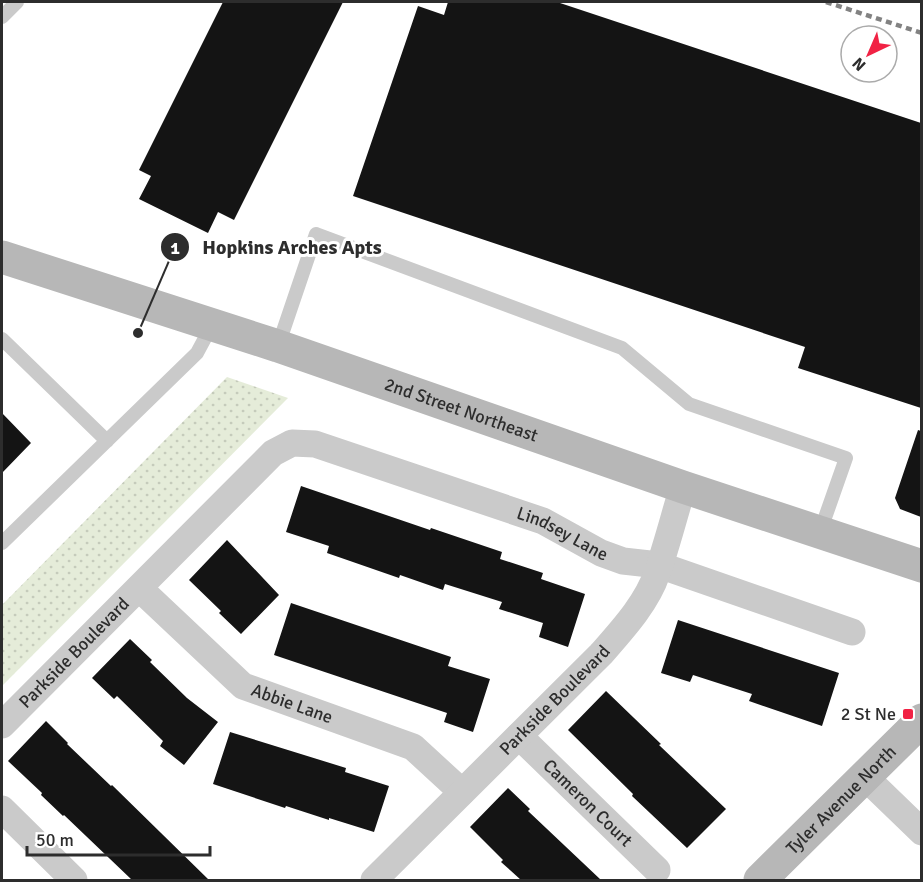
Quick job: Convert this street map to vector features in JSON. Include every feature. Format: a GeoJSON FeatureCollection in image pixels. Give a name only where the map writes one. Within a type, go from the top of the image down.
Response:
{"type":"FeatureCollection","features":[{"type":"Feature","properties":{"kind":"street","name":"2nd Street Northeast"},"geometry":{"type":"LineString","coordinates":[[2,257],[278,346],[683,487],[921,566]]}},
{"type":"Feature","properties":{"kind":"street","name":"Lindsey Lane"},"geometry":{"type":"LineString","coordinates":[[273,453],[291,443],[315,444],[543,521],[601,553],[623,561],[659,565],[852,632]]}},
{"type":"Feature","properties":{"kind":"street","name":"Parkside Boulevard"},"geometry":{"type":"LineString","coordinates":[[2,725],[273,453]]}},
{"type":"Feature","properties":{"kind":"street","name":"Parkside Boulevard"},"geometry":{"type":"LineString","coordinates":[[374,880],[601,654],[627,624],[657,574],[683,487]]}},
{"type":"Feature","properties":{"kind":"street","name":"Abbie Lane"},"geometry":{"type":"LineString","coordinates":[[139,588],[243,686],[413,747],[462,792]]}},
{"type":"Feature","properties":{"kind":"street","name":"Tyler Avenue North"},"geometry":{"type":"LineString","coordinates":[[760,880],[921,720]]}},
{"type":"Feature","properties":{"kind":"street","name":"Cameron Court"},"geometry":{"type":"LineString","coordinates":[[519,736],[657,870]]}},
{"type":"Feature","properties":{"kind":"street"},"geometry":{"type":"LineString","coordinates":[[864,777],[921,832]]}},
{"type":"Feature","properties":{"kind":"street"},"geometry":{"type":"LineString","coordinates":[[2,809],[74,880]]}},
{"type":"Feature","properties":{"kind":"lane"},"geometry":{"type":"LineString","coordinates":[[2,17],[17,2]]}},
{"type":"Feature","properties":{"kind":"lane"},"geometry":{"type":"LineString","coordinates":[[278,346],[316,234],[622,348],[689,404],[846,458],[820,532]]}},
{"type":"Feature","properties":{"kind":"lane"},"geometry":{"type":"LineString","coordinates":[[2,541],[197,353],[212,325]]}},
{"type":"Feature","properties":{"kind":"lane"},"geometry":{"type":"LineString","coordinates":[[2,339],[107,441]]}},
{"type":"Feature","properties":{"kind":"green space"},"geometry":{"type":"Polygon","coordinates":[[[227,377],[288,398],[2,686],[2,605],[227,377]]]}},
{"type":"Feature","properties":{"kind":"building"},"geometry":{"type":"Polygon","coordinates":[[[223,2],[343,2],[234,220],[218,212],[208,233],[139,199],[151,176],[139,170],[223,2]]]}},
{"type":"Feature","properties":{"kind":"building"},"geometry":{"type":"Polygon","coordinates":[[[448,2],[557,2],[921,123],[921,408],[798,368],[805,347],[353,196],[418,6],[444,15],[448,2]]]}},
{"type":"Feature","properties":{"kind":"building"},"geometry":{"type":"Polygon","coordinates":[[[2,413],[31,443],[2,473],[2,413]]]}},
{"type":"Feature","properties":{"kind":"building"},"geometry":{"type":"Polygon","coordinates":[[[918,430],[921,431],[921,517],[900,509],[895,498],[918,430]]]}},
{"type":"Feature","properties":{"kind":"building"},"geometry":{"type":"Polygon","coordinates":[[[301,486],[502,552],[500,559],[543,573],[541,579],[585,594],[568,647],[539,637],[543,623],[499,609],[502,602],[445,584],[443,590],[400,575],[399,578],[327,553],[329,546],[286,532],[301,486]]]}},
{"type":"Feature","properties":{"kind":"building"},"geometry":{"type":"Polygon","coordinates":[[[227,540],[279,595],[241,634],[189,580],[227,540]]]}},
{"type":"Feature","properties":{"kind":"building"},"geometry":{"type":"Polygon","coordinates":[[[291,603],[451,657],[448,666],[490,679],[473,732],[444,722],[447,713],[274,655],[291,603]]]}},
{"type":"Feature","properties":{"kind":"building"},"geometry":{"type":"Polygon","coordinates":[[[678,620],[839,673],[822,726],[749,701],[752,694],[693,675],[690,682],[661,673],[678,620]]]}},
{"type":"Feature","properties":{"kind":"building"},"geometry":{"type":"Polygon","coordinates":[[[130,639],[187,698],[218,722],[184,765],[160,746],[163,741],[117,696],[114,699],[92,678],[130,639]]]}},
{"type":"Feature","properties":{"kind":"building"},"geometry":{"type":"Polygon","coordinates":[[[606,691],[726,809],[687,848],[632,796],[633,794],[568,730],[606,691]]]}},
{"type":"Feature","properties":{"kind":"building"},"geometry":{"type":"Polygon","coordinates":[[[46,721],[67,744],[209,880],[132,880],[41,795],[42,793],[8,761],[46,721]]]}},
{"type":"Feature","properties":{"kind":"building"},"geometry":{"type":"Polygon","coordinates":[[[230,732],[346,768],[345,772],[389,786],[374,832],[286,806],[285,808],[213,784],[230,732]]]}},
{"type":"Feature","properties":{"kind":"building"},"geometry":{"type":"Polygon","coordinates":[[[508,788],[530,809],[528,811],[601,880],[521,880],[501,862],[503,860],[470,827],[508,788]]]}},
{"type":"Feature","properties":{"kind":"railway"},"geometry":{"type":"LineString","coordinates":[[826,2],[922,33]]}},
{"type":"Feature","properties":{"kind":"place","name":"Hopkins Arches Apts"},"geometry":{"type":"Point","coordinates":[138,333]}},
{"type":"Feature","properties":{"kind":"place","name":"2 St Ne"},"geometry":{"type":"Point","coordinates":[908,714]}}]}
